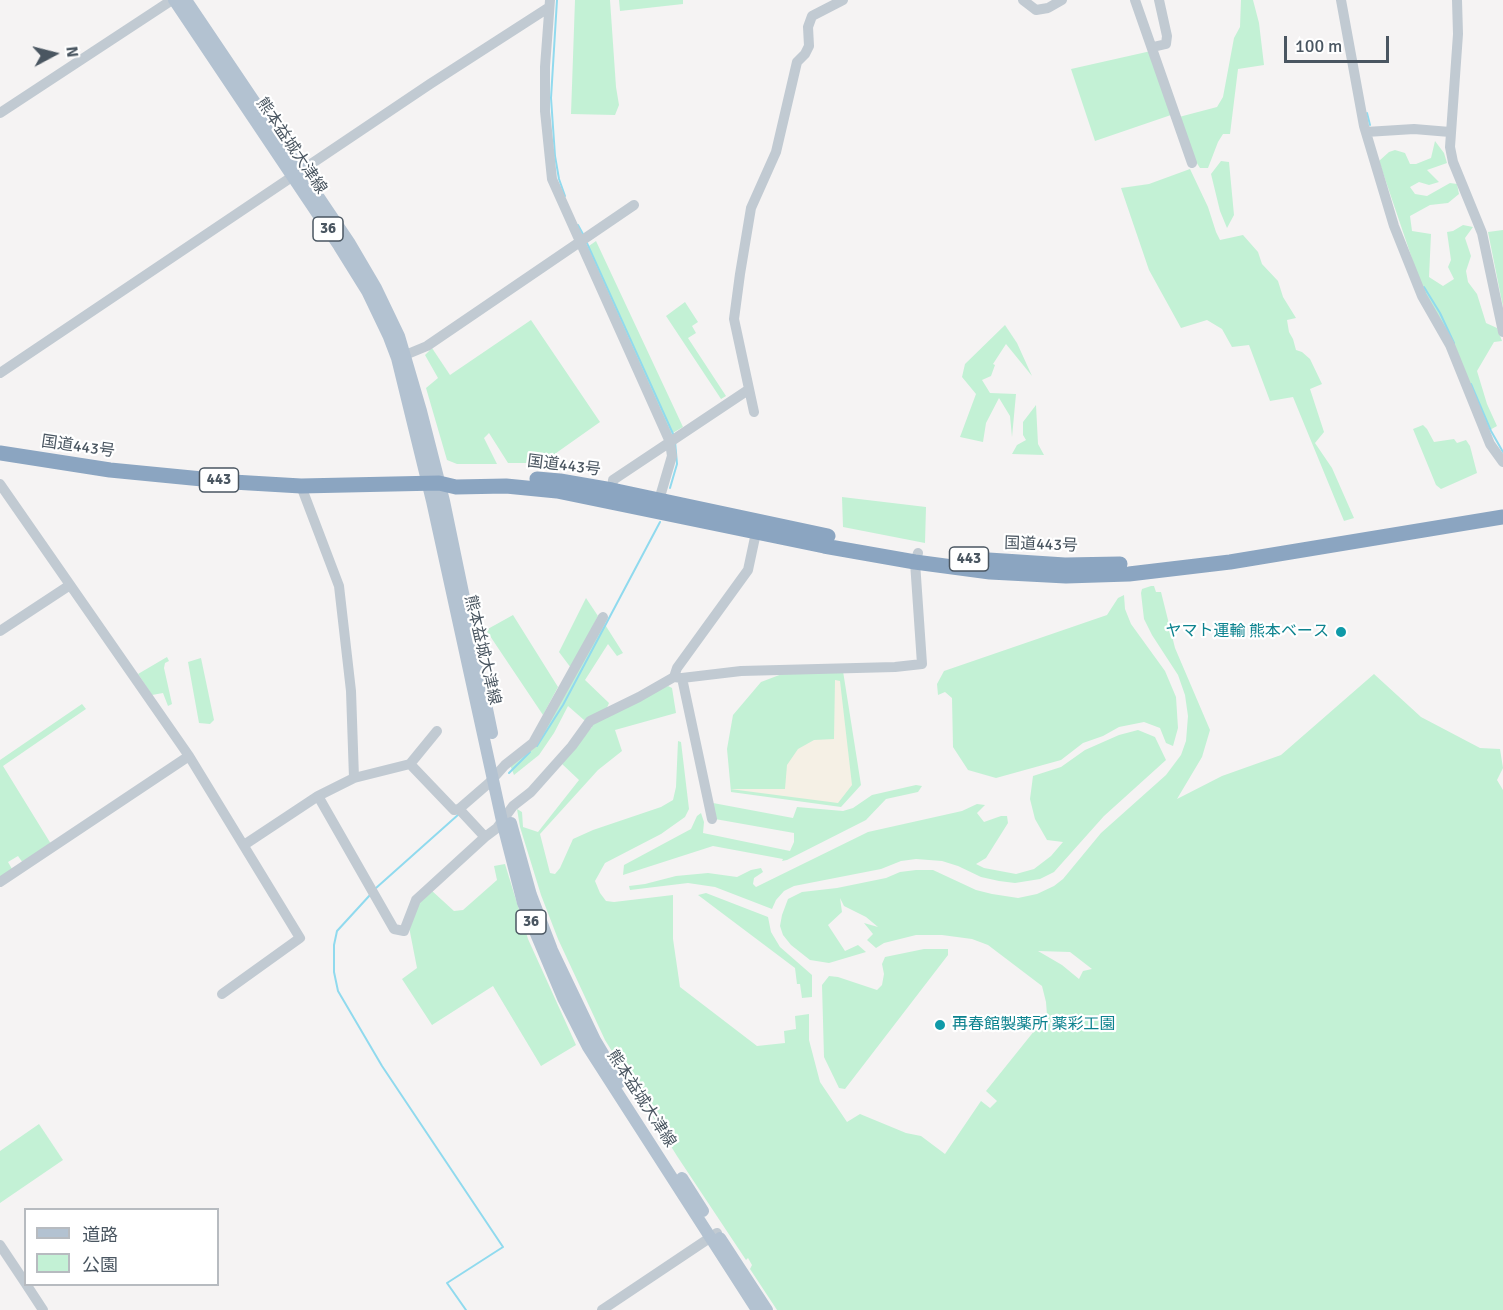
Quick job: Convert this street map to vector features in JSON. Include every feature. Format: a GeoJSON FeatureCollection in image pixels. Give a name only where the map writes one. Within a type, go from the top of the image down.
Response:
{"type":"FeatureCollection","features":[{"type":"Feature","properties":{"kind":"highway","name":"国道443号"},"geometry":{"type":"LineString","coordinates":[[0,453],[110,470],[301,486],[433,484],[456,487],[506,486],[557,491],[990,572],[1066,576],[1129,574],[1230,562],[1503,517]]}},
{"type":"Feature","properties":{"kind":"highway","name":"国道443号"},"geometry":{"type":"LineString","coordinates":[[433,484],[455,478],[506,477],[560,481],[659,500],[758,527]]}},
{"type":"Feature","properties":{"kind":"highway","name":"国道443号"},"geometry":{"type":"LineString","coordinates":[[917,558],[1065,565],[1128,564],[1229,554],[1503,507]]}},
{"type":"Feature","properties":{"kind":"main road","name":"熊本益城大津線"},"geometry":{"type":"LineString","coordinates":[[173,0],[360,260],[380,298],[402,357],[433,484],[505,817],[549,941],[590,1031],[757,1310]]}},
{"type":"Feature","properties":{"kind":"main road","name":"熊本益城大津線"},"geometry":{"type":"LineString","coordinates":[[186,0],[297,175]]}},
{"type":"Feature","properties":{"kind":"main road","name":"熊本益城大津線"},"geometry":{"type":"LineString","coordinates":[[713,1235],[767,1310]]}},
{"type":"Feature","properties":{"kind":"street"},"geometry":{"type":"LineString","coordinates":[[0,113],[173,0]]}},
{"type":"Feature","properties":{"kind":"street"},"geometry":{"type":"LineString","coordinates":[[1023,0],[1036,10],[1048,8],[1062,0]]}},
{"type":"Feature","properties":{"kind":"street"},"geometry":{"type":"LineString","coordinates":[[1135,0],[1192,163]]}},
{"type":"Feature","properties":{"kind":"street"},"geometry":{"type":"LineString","coordinates":[[1153,47],[1166,44],[1167,36],[1160,0]]}},
{"type":"Feature","properties":{"kind":"street"},"geometry":{"type":"LineString","coordinates":[[1341,0],[1366,132],[1394,226],[1422,296],[1450,345],[1490,444],[1503,462]]}},
{"type":"Feature","properties":{"kind":"street"},"geometry":{"type":"LineString","coordinates":[[1457,0],[1458,34],[1450,132],[1453,162],[1482,233],[1503,332]]}},
{"type":"Feature","properties":{"kind":"street"},"geometry":{"type":"LineString","coordinates":[[754,412],[735,319],[751,208],[776,152],[797,62],[809,46],[808,27],[812,16],[840,1]]}},
{"type":"Feature","properties":{"kind":"street"},"geometry":{"type":"LineString","coordinates":[[0,373],[549,4]]}},
{"type":"Feature","properties":{"kind":"street"},"geometry":{"type":"LineString","coordinates":[[549,4],[545,111],[552,180],[584,240],[673,439],[672,456],[659,500]]}},
{"type":"Feature","properties":{"kind":"street"},"geometry":{"type":"LineString","coordinates":[[1366,132],[1414,129],[1450,132]]}},
{"type":"Feature","properties":{"kind":"street"},"geometry":{"type":"LineString","coordinates":[[402,357],[427,346],[634,205]]}},
{"type":"Feature","properties":{"kind":"street"},"geometry":{"type":"LineString","coordinates":[[612,490],[613,480],[748,390]]}},
{"type":"Feature","properties":{"kind":"street"},"geometry":{"type":"LineString","coordinates":[[0,484],[189,756],[300,938],[222,994]]}},
{"type":"Feature","properties":{"kind":"street"},"geometry":{"type":"LineString","coordinates":[[301,486],[339,586],[351,691],[354,778]]}},
{"type":"Feature","properties":{"kind":"street"},"geometry":{"type":"LineString","coordinates":[[712,819],[677,668],[748,570],[758,527]]}},
{"type":"Feature","properties":{"kind":"street"},"geometry":{"type":"LineString","coordinates":[[318,796],[394,929],[404,931],[416,900],[497,828],[572,746],[590,721],[678,677],[741,670],[895,667],[922,664],[917,558]]}},
{"type":"Feature","properties":{"kind":"street"},"geometry":{"type":"LineString","coordinates":[[0,631],[70,585]]}},
{"type":"Feature","properties":{"kind":"street"},"geometry":{"type":"LineString","coordinates":[[461,812],[497,774],[533,743],[603,617]]}},
{"type":"Feature","properties":{"kind":"street"},"geometry":{"type":"LineString","coordinates":[[244,845],[318,796],[354,778],[410,764],[437,731]]}},
{"type":"Feature","properties":{"kind":"street"},"geometry":{"type":"LineString","coordinates":[[0,882],[189,756]]}},
{"type":"Feature","properties":{"kind":"street"},"geometry":{"type":"LineString","coordinates":[[410,764],[454,810],[461,812],[485,837]]}},
{"type":"Feature","properties":{"kind":"street"},"geometry":{"type":"LineString","coordinates":[[602,1310],[713,1235]]}},
{"type":"Feature","properties":{"kind":"street"},"geometry":{"type":"LineString","coordinates":[[0,1245],[24,1281]]}},
{"type":"Feature","properties":{"kind":"street"},"geometry":{"type":"LineString","coordinates":[[27,1286],[43,1310]]}},
{"type":"Feature","properties":{"kind":"green space"},"geometry":{"type":"Polygon","coordinates":[[[575,0],[610,0],[619,105],[615,115],[571,114],[575,0]]]}},
{"type":"Feature","properties":{"kind":"green space"},"geometry":{"type":"Polygon","coordinates":[[[619,0],[683,0],[683,4],[620,11],[619,0]]]}},
{"type":"Feature","properties":{"kind":"green space"},"geometry":{"type":"Polygon","coordinates":[[[1241,0],[1253,0],[1259,23],[1264,65],[1238,69],[1230,134],[1223,134],[1208,168],[1200,168],[1193,157],[1179,117],[1217,107],[1223,97],[1234,38],[1240,27],[1241,0]]]}},
{"type":"Feature","properties":{"kind":"green space"},"geometry":{"type":"Polygon","coordinates":[[[1151,51],[1171,115],[1095,141],[1071,69],[1151,51]]]}},
{"type":"Feature","properties":{"kind":"green space"},"geometry":{"type":"Polygon","coordinates":[[[1435,141],[1444,153],[1447,163],[1427,170],[1439,182],[1429,185],[1419,182],[1410,187],[1415,194],[1427,196],[1450,183],[1457,184],[1459,194],[1448,203],[1430,205],[1410,216],[1412,231],[1431,234],[1429,277],[1443,286],[1454,279],[1448,267],[1451,260],[1447,232],[1463,225],[1473,227],[1465,238],[1471,256],[1466,271],[1468,282],[1477,294],[1486,323],[1497,328],[1502,341],[1494,342],[1477,371],[1487,404],[1497,426],[1488,431],[1424,294],[1379,161],[1395,150],[1405,153],[1410,164],[1416,164],[1431,158],[1435,141]]]}},
{"type":"Feature","properties":{"kind":"green space"},"geometry":{"type":"Polygon","coordinates":[[[1221,161],[1229,162],[1234,215],[1227,228],[1220,211],[1211,174],[1221,161]]]}},
{"type":"Feature","properties":{"kind":"green space"},"geometry":{"type":"Polygon","coordinates":[[[1190,169],[1220,240],[1243,235],[1258,252],[1262,264],[1278,281],[1283,297],[1296,318],[1287,320],[1296,350],[1310,359],[1322,384],[1310,389],[1324,432],[1315,443],[1332,468],[1354,518],[1344,521],[1293,397],[1270,401],[1249,345],[1232,347],[1222,329],[1207,320],[1181,328],[1149,270],[1121,188],[1149,184],[1190,169]]]}},
{"type":"Feature","properties":{"kind":"green space"},"geometry":{"type":"Polygon","coordinates":[[[1503,230],[1503,307],[1488,232],[1503,230]]]}},
{"type":"Feature","properties":{"kind":"green space"},"geometry":{"type":"Polygon","coordinates":[[[596,241],[683,427],[671,434],[586,248],[596,241]]]}},
{"type":"Feature","properties":{"kind":"green space"},"geometry":{"type":"Polygon","coordinates":[[[685,302],[698,322],[692,326],[696,333],[688,338],[726,396],[721,399],[666,316],[685,302]]]}},
{"type":"Feature","properties":{"kind":"green space"},"geometry":{"type":"Polygon","coordinates":[[[531,320],[600,422],[542,463],[508,463],[489,433],[484,438],[497,464],[457,464],[447,460],[426,388],[438,378],[425,355],[432,348],[450,375],[531,320]]]}},
{"type":"Feature","properties":{"kind":"green space"},"geometry":{"type":"Polygon","coordinates":[[[1005,325],[1017,343],[1032,376],[1006,344],[993,364],[995,365],[991,376],[982,380],[990,393],[1016,394],[1012,437],[1010,416],[999,398],[986,423],[983,442],[960,437],[976,394],[962,377],[965,364],[1005,325]]]}},
{"type":"Feature","properties":{"kind":"green space"},"geometry":{"type":"Polygon","coordinates":[[[1036,405],[1038,444],[1044,455],[1012,454],[1017,445],[1026,440],[1023,435],[1023,422],[1036,405]]]}},
{"type":"Feature","properties":{"kind":"green space"},"geometry":{"type":"Polygon","coordinates":[[[1423,425],[1434,442],[1454,439],[1457,443],[1466,440],[1470,446],[1477,473],[1441,489],[1436,485],[1413,429],[1423,425]]]}},
{"type":"Feature","properties":{"kind":"green space"},"geometry":{"type":"Polygon","coordinates":[[[842,497],[926,507],[925,543],[843,527],[842,497]]]}},
{"type":"Feature","properties":{"kind":"green space"},"geometry":{"type":"Polygon","coordinates":[[[1154,586],[1156,592],[1161,592],[1175,648],[1210,730],[1202,757],[1177,799],[1222,776],[1281,755],[1374,674],[1421,717],[1480,748],[1500,749],[1503,768],[1497,780],[1503,790],[1503,1310],[777,1310],[750,1269],[752,1265],[748,1258],[746,1260],[677,1156],[605,1040],[558,939],[541,895],[520,827],[517,809],[522,812],[523,827],[538,832],[579,780],[561,763],[592,727],[568,706],[539,755],[514,775],[510,765],[536,743],[604,623],[623,653],[617,656],[608,644],[585,680],[609,703],[606,710],[668,686],[672,688],[676,713],[615,730],[622,751],[598,770],[540,834],[550,873],[555,874],[560,868],[573,839],[661,807],[673,800],[676,787],[678,741],[681,742],[689,809],[685,817],[661,834],[605,863],[595,881],[600,893],[606,901],[614,902],[673,895],[673,939],[680,987],[757,1046],[785,1043],[784,1031],[796,1029],[795,1016],[809,1014],[809,1040],[820,1082],[847,1122],[860,1114],[906,1133],[921,1136],[945,1154],[981,1101],[990,1108],[997,1101],[986,1091],[1047,1015],[1042,986],[988,945],[972,939],[942,935],[916,935],[884,943],[876,948],[867,940],[873,934],[864,923],[878,927],[866,917],[844,906],[840,898],[842,912],[828,925],[845,951],[858,945],[866,952],[829,963],[810,960],[791,945],[783,935],[780,926],[782,915],[788,899],[802,892],[837,888],[886,878],[900,872],[933,870],[976,890],[1018,898],[1037,894],[1063,879],[1101,833],[1166,775],[1181,755],[1186,741],[1188,716],[1185,695],[1178,675],[1144,619],[1142,589],[1154,586]],[[1038,951],[1062,965],[1079,979],[1083,971],[1092,969],[1070,952],[1038,951]]]}},
{"type":"Feature","properties":{"kind":"green space"},"geometry":{"type":"Polygon","coordinates":[[[1124,595],[1125,609],[1131,624],[1165,671],[1176,697],[1178,728],[1173,746],[1166,743],[1160,728],[1144,722],[1119,727],[1083,743],[1061,760],[996,778],[968,770],[953,747],[952,698],[945,692],[938,695],[937,684],[944,671],[1107,615],[1118,598],[1124,595]]]}},
{"type":"Feature","properties":{"kind":"green space"},"geometry":{"type":"Polygon","coordinates":[[[586,598],[598,616],[571,668],[559,652],[586,598]]]}},
{"type":"Feature","properties":{"kind":"green space"},"geometry":{"type":"Polygon","coordinates":[[[513,615],[558,687],[543,715],[486,630],[513,615]]]}},
{"type":"Feature","properties":{"kind":"green space"},"geometry":{"type":"Polygon","coordinates":[[[167,657],[169,661],[165,663],[164,668],[172,704],[168,706],[163,693],[152,695],[138,674],[167,657]]]}},
{"type":"Feature","properties":{"kind":"green space"},"geometry":{"type":"Polygon","coordinates":[[[201,658],[214,720],[210,724],[199,723],[188,662],[201,658]]]}},
{"type":"Feature","properties":{"kind":"green space"},"geometry":{"type":"Polygon","coordinates":[[[843,671],[861,785],[841,807],[731,792],[727,749],[733,715],[761,682],[782,674],[843,671]]]}},
{"type":"Feature","properties":{"kind":"green space"},"geometry":{"type":"Polygon","coordinates":[[[82,704],[86,709],[3,766],[51,844],[23,863],[18,856],[8,862],[12,869],[0,877],[0,760],[82,704]]]}},
{"type":"Feature","properties":{"kind":"green space"},"geometry":{"type":"Polygon","coordinates":[[[1138,730],[1155,737],[1166,760],[1104,816],[1054,872],[1040,879],[1015,883],[999,881],[981,877],[942,861],[916,859],[901,861],[881,869],[794,886],[784,891],[772,909],[715,887],[688,883],[630,890],[629,886],[676,876],[708,873],[737,877],[761,868],[763,872],[754,878],[753,884],[756,887],[868,832],[962,811],[977,804],[985,805],[977,813],[984,822],[1007,816],[1008,823],[986,858],[976,864],[984,868],[1016,874],[1034,869],[1051,856],[1063,842],[1047,840],[1035,819],[1030,799],[1033,776],[1061,767],[1085,750],[1119,735],[1138,730]]]}},
{"type":"Feature","properties":{"kind":"green space"},"geometry":{"type":"Polygon","coordinates":[[[916,785],[922,786],[918,792],[886,799],[866,820],[787,860],[782,861],[783,859],[713,846],[623,875],[624,865],[691,829],[697,816],[701,813],[704,822],[703,833],[790,851],[794,842],[794,833],[715,819],[713,803],[793,818],[797,807],[843,811],[853,808],[872,795],[916,785]]]}},
{"type":"Feature","properties":{"kind":"green space"},"geometry":{"type":"Polygon","coordinates":[[[505,864],[528,939],[576,1045],[541,1066],[493,986],[432,1025],[402,979],[417,968],[409,927],[418,902],[431,890],[454,911],[463,910],[497,880],[494,866],[505,864]]]}},
{"type":"Feature","properties":{"kind":"green space"},"geometry":{"type":"Polygon","coordinates":[[[706,893],[768,917],[771,932],[780,947],[812,975],[812,997],[802,998],[795,968],[698,895],[706,893]]]}},
{"type":"Feature","properties":{"kind":"green space"},"geometry":{"type":"Polygon","coordinates":[[[924,949],[948,949],[948,955],[845,1089],[839,1088],[824,1057],[822,985],[829,976],[877,990],[882,985],[884,974],[882,964],[885,957],[924,949]]]}},
{"type":"Feature","properties":{"kind":"green space"},"geometry":{"type":"Polygon","coordinates":[[[39,1124],[63,1160],[0,1203],[0,1151],[39,1124]]]}},
{"type":"Feature","properties":{"kind":"sand"},"geometry":{"type":"Polygon","coordinates":[[[835,680],[840,681],[852,785],[838,803],[730,789],[785,789],[787,765],[798,749],[814,740],[834,739],[835,680]]]}},
{"type":"Feature","properties":{"kind":"waterway"},"geometry":{"type":"LineString","coordinates":[[557,0],[551,98],[555,156],[565,196]]}},
{"type":"Feature","properties":{"kind":"waterway"},"geometry":{"type":"LineString","coordinates":[[1367,113],[1370,125]]}},
{"type":"Feature","properties":{"kind":"waterway"},"geometry":{"type":"LineString","coordinates":[[578,225],[584,236]]}},
{"type":"Feature","properties":{"kind":"waterway"},"geometry":{"type":"LineString","coordinates":[[586,241],[674,436]]}},
{"type":"Feature","properties":{"kind":"waterway"},"geometry":{"type":"LineString","coordinates":[[1424,287],[1440,313],[1454,343]]}},
{"type":"Feature","properties":{"kind":"waterway"},"geometry":{"type":"LineString","coordinates":[[1471,384],[1491,431],[1503,452]]}},
{"type":"Feature","properties":{"kind":"waterway"},"geometry":{"type":"LineString","coordinates":[[670,488],[677,464],[675,441]]}},
{"type":"Feature","properties":{"kind":"waterway"},"geometry":{"type":"LineString","coordinates":[[537,746],[563,705],[660,522]]}},
{"type":"Feature","properties":{"kind":"waterway"},"geometry":{"type":"LineString","coordinates":[[509,773],[530,752]]}},
{"type":"Feature","properties":{"kind":"waterway"},"geometry":{"type":"LineString","coordinates":[[376,888],[459,814]]}},
{"type":"Feature","properties":{"kind":"waterway"},"geometry":{"type":"LineString","coordinates":[[370,895],[337,931],[334,945],[334,972],[338,991],[382,1066],[503,1247],[447,1283],[466,1310]]}},
{"type":"Feature","properties":{"kind":"place","name":"ヤマト運輸 熊本ベース"},"geometry":{"type":"Point","coordinates":[1341,632]}},
{"type":"Feature","properties":{"kind":"place","name":"再春館製薬所 薬彩工園"},"geometry":{"type":"Point","coordinates":[940,1025]}}]}
